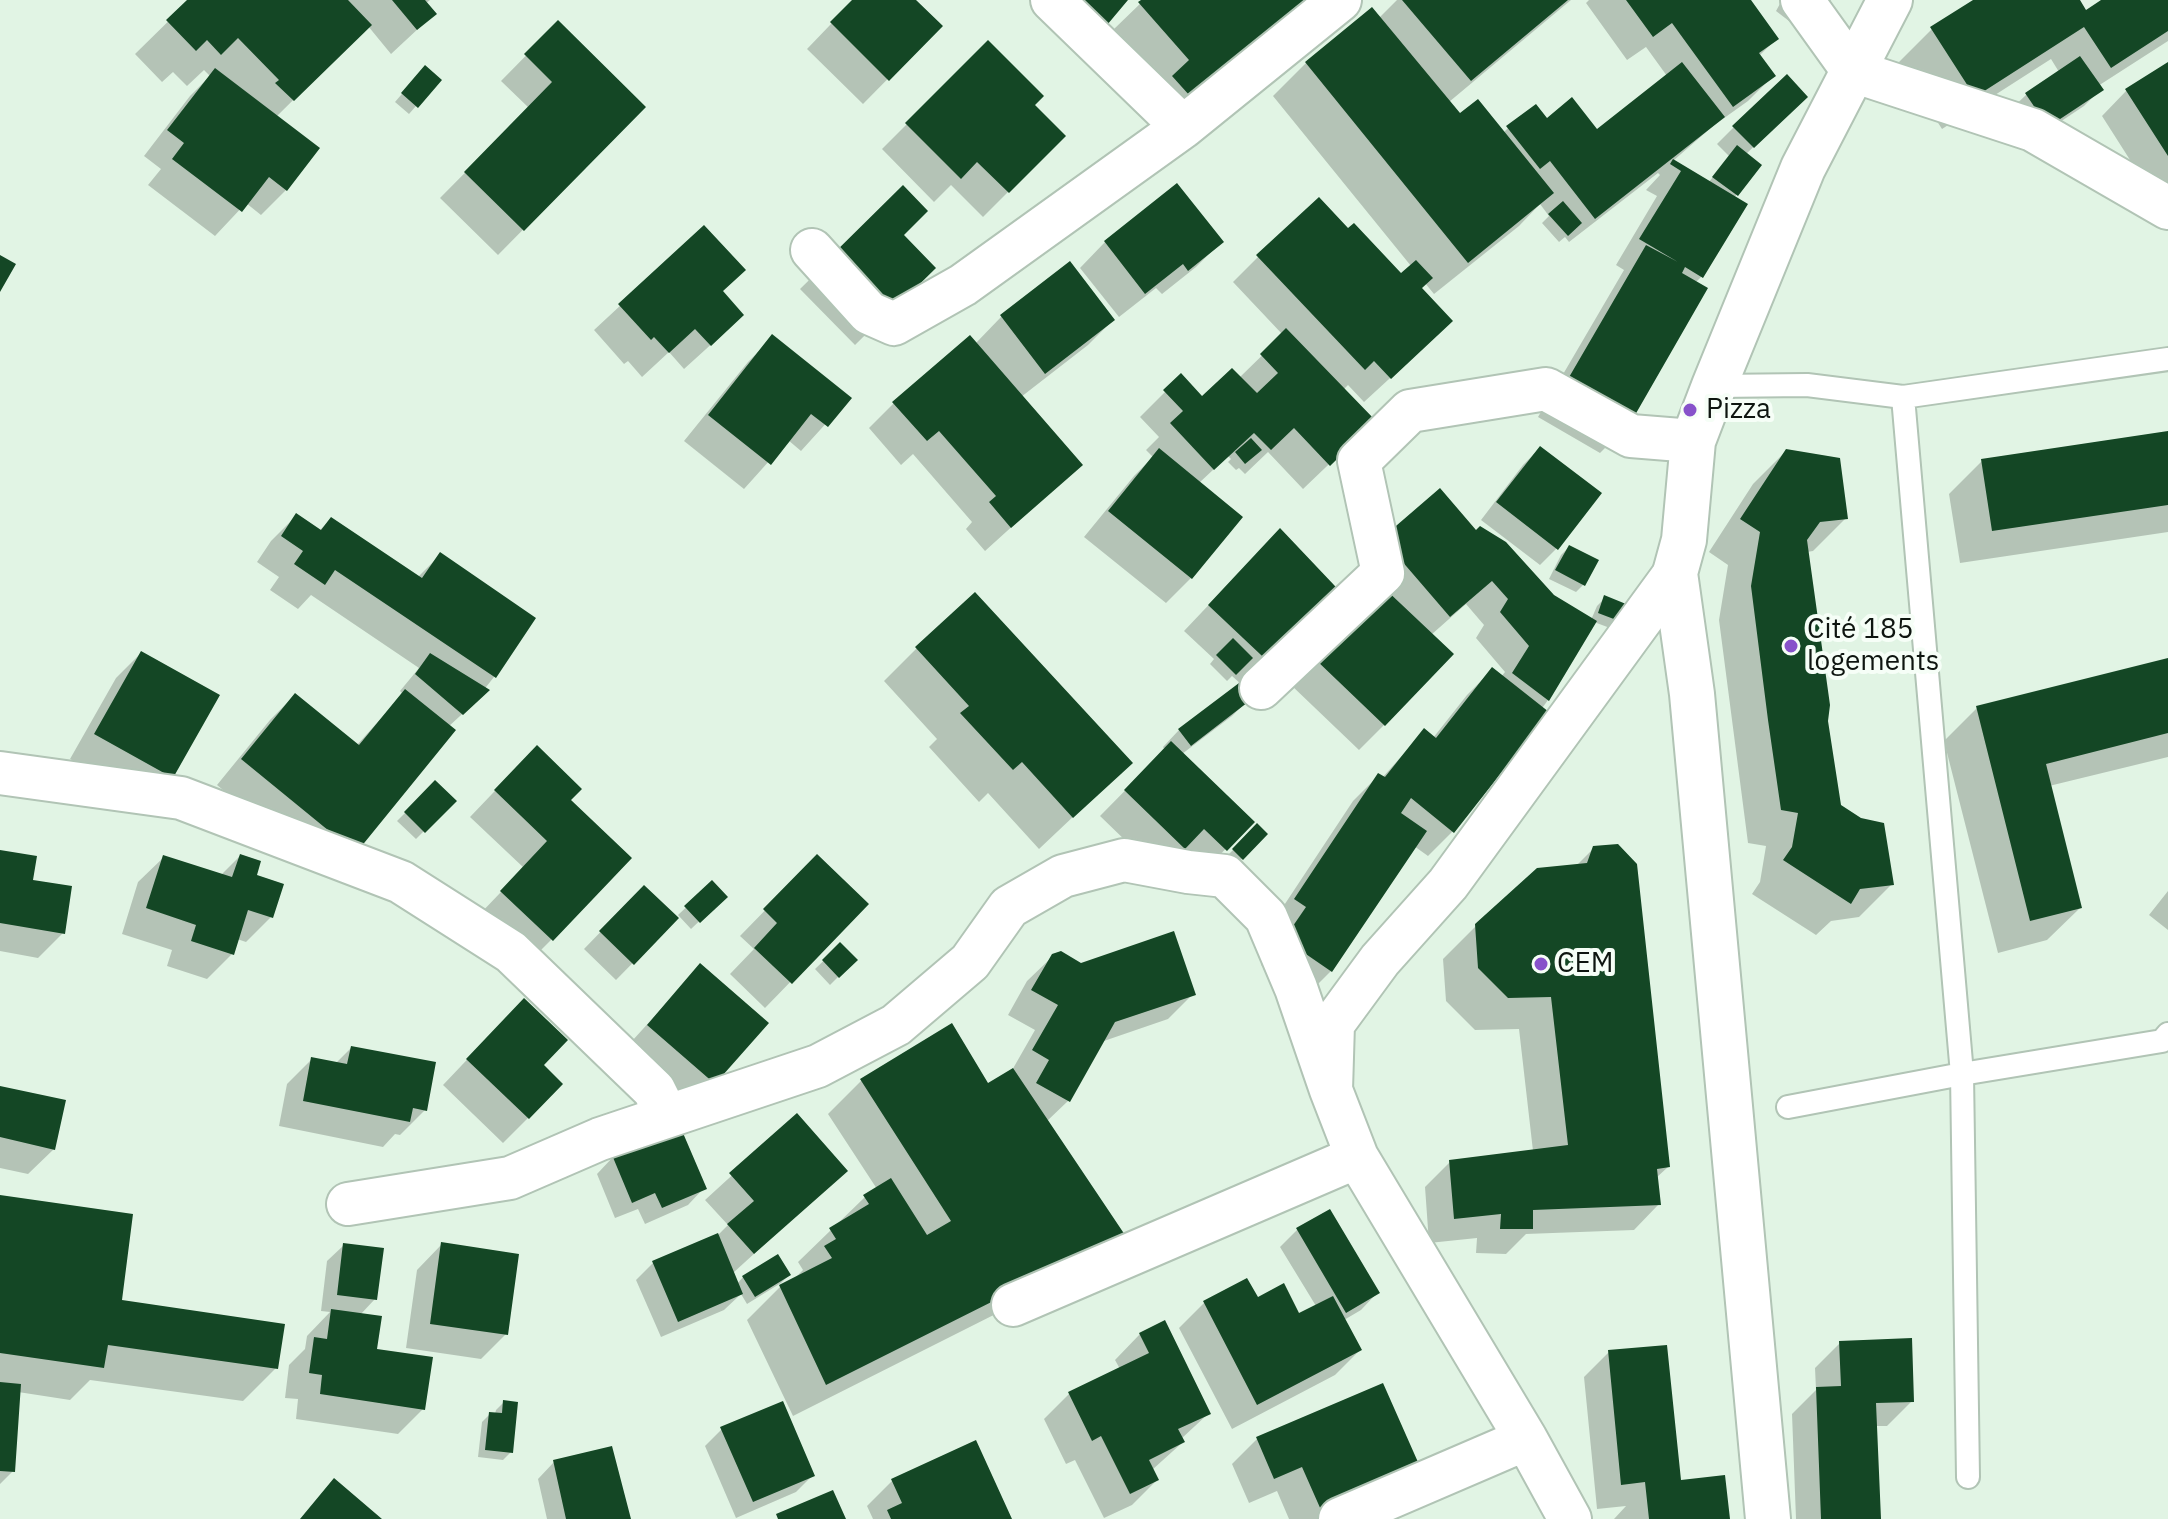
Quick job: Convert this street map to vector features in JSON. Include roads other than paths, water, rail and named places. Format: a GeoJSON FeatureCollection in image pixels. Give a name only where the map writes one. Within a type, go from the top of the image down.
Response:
{"type":"FeatureCollection","features":[{"type":"Feature","properties":{"kind":"main road"},"geometry":{"type":"LineString","coordinates":[[1768,1519],[1692,694],[1675,573],[1684,540],[1693,441],[1803,168],[1890,0]]}},
{"type":"Feature","properties":{"kind":"street"},"geometry":{"type":"LineString","coordinates":[[1052,0],[1183,127]]}},
{"type":"Feature","properties":{"kind":"street"},"geometry":{"type":"LineString","coordinates":[[812,250],[869,313],[894,324],[963,285],[1183,127],[1340,0]]}},
{"type":"Feature","properties":{"kind":"street"},"geometry":{"type":"LineString","coordinates":[[1802,0],[1853,71],[2033,130],[2168,208]]}},
{"type":"Feature","properties":{"kind":"street"},"geometry":{"type":"LineString","coordinates":[[1261,688],[1383,573],[1359,461],[1410,411],[1546,389],[1631,436],[1693,441]]}},
{"type":"Feature","properties":{"kind":"street"},"geometry":{"type":"LineString","coordinates":[[1331,1090],[1333,1024],[1380,960],[1448,884],[1675,573]]}},
{"type":"Feature","properties":{"kind":"street"},"geometry":{"type":"LineString","coordinates":[[0,773],[181,798],[401,882],[511,952],[654,1090],[667,1116]]}},
{"type":"Feature","properties":{"kind":"street"},"geometry":{"type":"LineString","coordinates":[[348,1204],[510,1178],[600,1139],[818,1066],[896,1025],[970,962],[1009,907],[1063,876],[1124,860],[1225,876],[1266,917],[1296,988],[1357,1157],[1526,1439],[1570,1519]]}},
{"type":"Feature","properties":{"kind":"street"},"geometry":{"type":"LineString","coordinates":[[1013,1305],[1357,1157]]}},
{"type":"Feature","properties":{"kind":"street"},"geometry":{"type":"LineString","coordinates":[[1340,1519],[1526,1439]]}},
{"type":"Feature","properties":{"kind":"lane"},"geometry":{"type":"LineString","coordinates":[[1714,386],[1807,385],[1903,397],[2168,359]]}},
{"type":"Feature","properties":{"kind":"lane"},"geometry":{"type":"LineString","coordinates":[[1903,397],[1962,1074],[1968,1477]]}},
{"type":"Feature","properties":{"kind":"lane"},"geometry":{"type":"LineString","coordinates":[[1788,1107],[2162,1041],[2168,1034]]}},
{"type":"Feature","properties":{"kind":"place","name":"Pizza"},"geometry":{"type":"Point","coordinates":[1690,410]}},
{"type":"Feature","properties":{"kind":"place","name":"Cité 185 logements"},"geometry":{"type":"Point","coordinates":[1791,646]}},
{"type":"Feature","properties":{"kind":"place","name":"CEM"},"geometry":{"type":"Point","coordinates":[1541,964]}}]}
